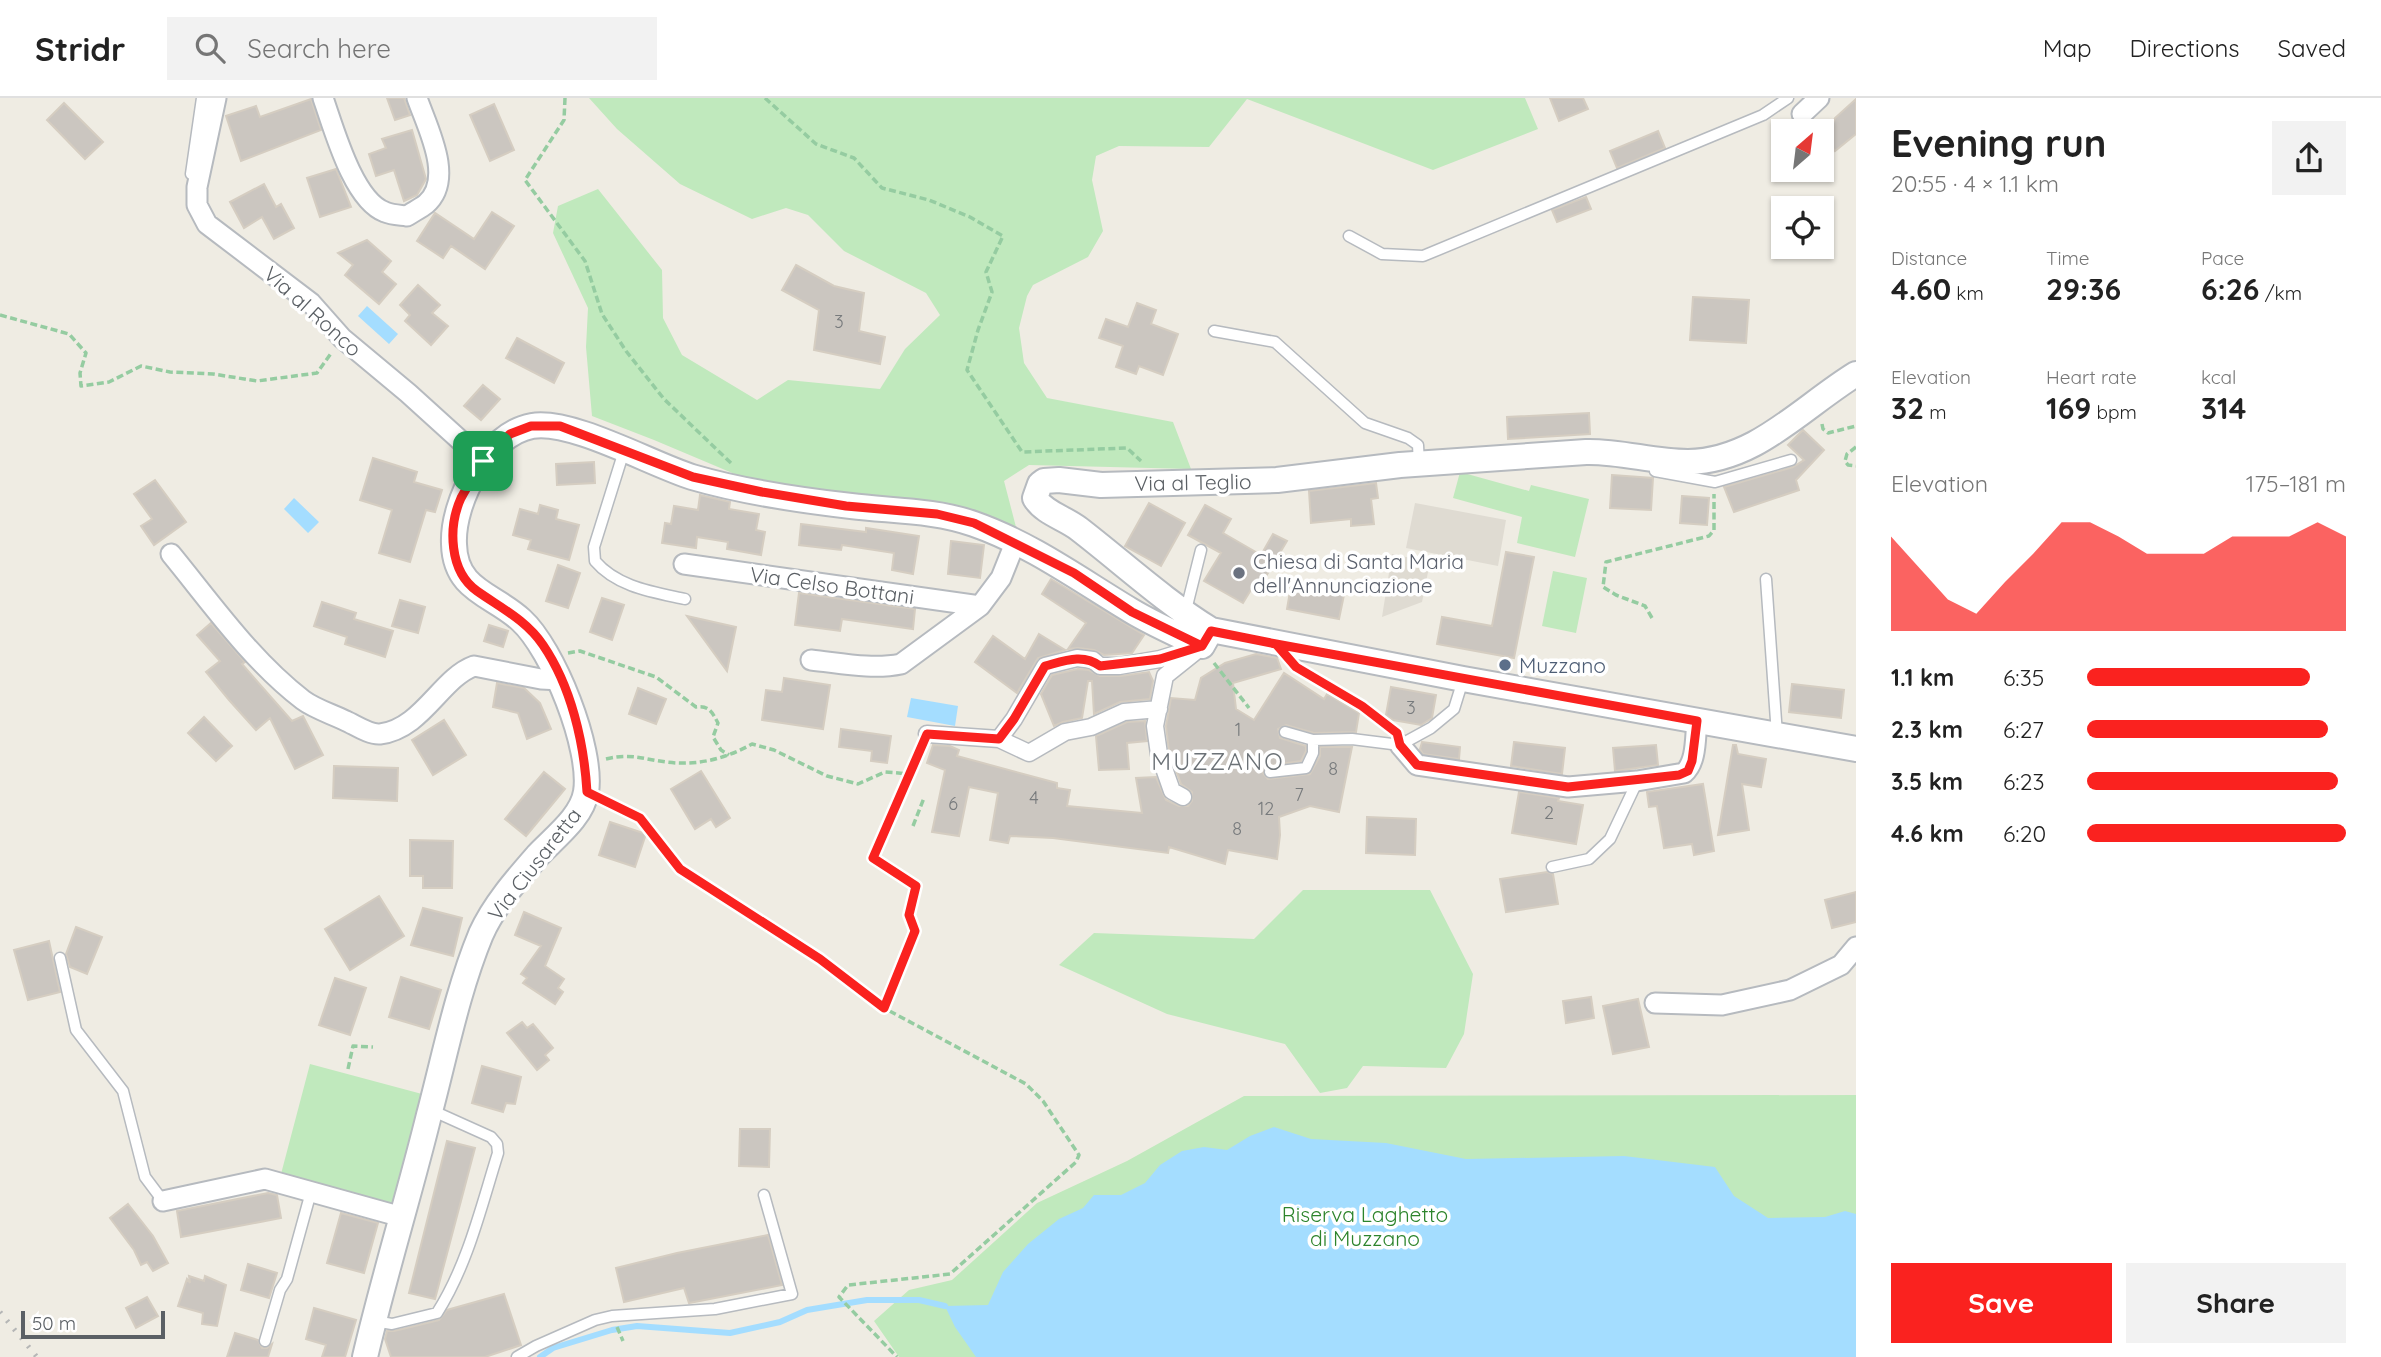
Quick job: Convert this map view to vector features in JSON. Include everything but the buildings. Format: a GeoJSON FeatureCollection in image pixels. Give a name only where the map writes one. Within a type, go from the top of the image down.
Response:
{"type":"FeatureCollection","features":[{"type":"Feature","properties":{"kind":"street"},"geometry":{"type":"LineString","coordinates":[[207,224],[197,205],[197,187],[216,98]]}},
{"type":"Feature","properties":{"kind":"street"},"geometry":{"type":"LineString","coordinates":[[323,98],[351,174],[362,192],[384,212],[407,216],[428,203],[439,183],[438,155],[417,98]]}},
{"type":"Feature","properties":{"kind":"street"},"geometry":{"type":"LineString","coordinates":[[1802,114],[1819,98]]}},
{"type":"Feature","properties":{"kind":"street","name":"Via al Ronco"},"geometry":{"type":"LineString","coordinates":[[207,224],[311,303],[341,338],[408,393],[483,461]]}},
{"type":"Feature","properties":{"kind":"street","name":"Via al Teglio"},"geometry":{"type":"LineString","coordinates":[[1856,374],[1788,424],[1737,452],[1707,460],[1687,462],[1628,454],[1586,452],[1419,464],[1277,480],[1101,485],[1059,480],[1044,481],[1040,484],[1035,498],[1041,505],[1076,527],[1185,614],[1207,638],[1266,643],[1856,749]]}},
{"type":"Feature","properties":{"kind":"street","name":"Via Ciusaretta"},"geometry":{"type":"LineString","coordinates":[[366,1351],[466,980],[482,931],[498,903],[578,812],[587,792],[585,763],[574,717],[543,645],[520,619],[474,589],[457,568],[454,525],[460,500],[483,461],[510,434],[531,426],[560,426],[693,477],[846,506],[937,514],[974,523],[1074,573],[1132,612],[1207,638]]}},
{"type":"Feature","properties":{"kind":"street"},"geometry":{"type":"LineString","coordinates":[[811,660],[888,667],[901,664],[980,607],[1001,578],[1015,543]]}},
{"type":"Feature","properties":{"kind":"street"},"geometry":{"type":"LineString","coordinates":[[171,554],[262,664],[305,701],[379,734],[399,727],[435,700],[453,679],[474,666],[541,680],[556,670]]}},
{"type":"Feature","properties":{"kind":"street","name":"Via Celso Bottani"},"geometry":{"type":"LineString","coordinates":[[684,564],[980,607]]}},
{"type":"Feature","properties":{"kind":"street"},"geometry":{"type":"LineString","coordinates":[[1182,797],[1172,791],[1159,754],[1155,726],[1165,676],[1207,638]]}},
{"type":"Feature","properties":{"kind":"street"},"geometry":{"type":"LineString","coordinates":[[999,739],[1045,666],[1077,658],[1093,660],[1100,666],[1119,666],[1160,659],[1207,638]]}},
{"type":"Feature","properties":{"kind":"street"},"geometry":{"type":"LineString","coordinates":[[927,734],[999,739],[1029,752],[1065,732],[1091,727],[1124,712],[1158,709]]}},
{"type":"Feature","properties":{"kind":"street"},"geometry":{"type":"LineString","coordinates":[[1400,745],[1417,765],[1568,787],[1637,781],[1679,775],[1688,771],[1692,761],[1697,721]]}},
{"type":"Feature","properties":{"kind":"street"},"geometry":{"type":"LineString","coordinates":[[1655,1003],[1722,1005],[1790,990],[1841,965],[1856,947]]}},
{"type":"Feature","properties":{"kind":"street"},"geometry":{"type":"LineString","coordinates":[[163,1201],[265,1179],[402,1217]]}},
{"type":"Feature","properties":{"kind":"lane"},"geometry":{"type":"LineString","coordinates":[[202,98],[187,205],[191,212],[207,224]]}},
{"type":"Feature","properties":{"kind":"lane"},"geometry":{"type":"LineString","coordinates":[[1349,236],[1382,254],[1423,256],[1763,115],[1788,98]]}},
{"type":"Feature","properties":{"kind":"lane"},"geometry":{"type":"LineString","coordinates":[[1214,331],[1275,342],[1365,423],[1408,438],[1418,445],[1419,464]]}},
{"type":"Feature","properties":{"kind":"lane"},"geometry":{"type":"LineString","coordinates":[[624,451],[594,547],[595,561],[603,571],[637,589],[685,599]]}},
{"type":"Feature","properties":{"kind":"lane","name":"Via al Teglio"},"geometry":{"type":"LineString","coordinates":[[1628,454],[1648,470],[1715,482],[1791,460]]}},
{"type":"Feature","properties":{"kind":"lane"},"geometry":{"type":"LineString","coordinates":[[1185,614],[1201,550]]}},
{"type":"Feature","properties":{"kind":"lane"},"geometry":{"type":"LineString","coordinates":[[1766,579],[1777,735]]}},
{"type":"Feature","properties":{"kind":"lane"},"geometry":{"type":"LineString","coordinates":[[1266,643],[1296,667],[1362,706],[1397,733],[1400,745]]}},
{"type":"Feature","properties":{"kind":"lane"},"geometry":{"type":"LineString","coordinates":[[1285,732],[1314,740],[1352,739],[1400,745],[1431,729],[1454,709],[1463,679]]}},
{"type":"Feature","properties":{"kind":"lane"},"geometry":{"type":"LineString","coordinates":[[1270,772],[1306,768],[1313,753],[1314,740]]}},
{"type":"Feature","properties":{"kind":"lane"},"geometry":{"type":"LineString","coordinates":[[1552,867],[1589,859],[1610,839],[1637,781]]}},
{"type":"Feature","properties":{"kind":"lane"},"geometry":{"type":"LineString","coordinates":[[60,958],[76,1030],[123,1091],[145,1177],[163,1201]]}},
{"type":"Feature","properties":{"kind":"lane"},"geometry":{"type":"LineString","coordinates":[[374,1321],[391,1324],[437,1313],[451,1290],[465,1257],[498,1153],[497,1144],[491,1137],[431,1110]]}},
{"type":"Feature","properties":{"kind":"lane"},"geometry":{"type":"LineString","coordinates":[[265,1341],[280,1290],[287,1279],[311,1192]]}},
{"type":"Feature","properties":{"kind":"lane"},"geometry":{"type":"LineString","coordinates":[[517,1357],[595,1320],[612,1316],[715,1309],[792,1294],[764,1195]]}},
{"type":"Feature","properties":{"kind":"path"},"geometry":{"type":"LineString","coordinates":[[565,98],[564,120],[525,180],[585,261],[602,314],[626,351],[664,399],[733,465]]}},
{"type":"Feature","properties":{"kind":"path"},"geometry":{"type":"LineString","coordinates":[[765,98],[817,144],[854,158],[881,188],[929,200],[970,217],[1003,236],[986,272],[992,292],[967,370],[1022,452],[1127,447],[1143,463],[1133,463]]}},
{"type":"Feature","properties":{"kind":"path"},"geometry":{"type":"LineString","coordinates":[[0,315],[69,334],[86,353],[80,373],[80,386],[109,382],[141,366],[170,372],[212,374],[257,381],[317,373],[341,338]]}},
{"type":"Feature","properties":{"kind":"path"},"geometry":{"type":"LineString","coordinates":[[1822,420],[1822,426],[1828,433],[1856,426]]}},
{"type":"Feature","properties":{"kind":"path"},"geometry":{"type":"LineString","coordinates":[[1856,447],[1847,454],[1845,461],[1849,466],[1856,466]]}},
{"type":"Feature","properties":{"kind":"path"},"geometry":{"type":"LineString","coordinates":[[1652,618],[1645,606],[1603,587],[1606,562],[1709,536],[1714,530],[1715,482]]}},
{"type":"Feature","properties":{"kind":"path"},"geometry":{"type":"LineString","coordinates":[[1207,638],[1229,686],[1249,708]]}},
{"type":"Feature","properties":{"kind":"path"},"geometry":{"type":"LineString","coordinates":[[556,670],[564,653],[580,651],[656,677],[696,707],[711,709],[718,723],[713,737],[721,750],[731,756]]}},
{"type":"Feature","properties":{"kind":"path"},"geometry":{"type":"LineString","coordinates":[[884,1008],[915,931],[909,915],[916,886],[873,858],[927,734]]}},
{"type":"Feature","properties":{"kind":"path"},"geometry":{"type":"LineString","coordinates":[[585,763],[634,755],[667,762],[694,763],[731,756],[752,744],[774,750],[827,776],[858,784],[885,772],[911,774]]}},
{"type":"Feature","properties":{"kind":"path"},"geometry":{"type":"LineString","coordinates":[[587,792],[640,818],[680,869],[820,959],[884,1008],[1027,1084],[1043,1101],[1079,1155],[1076,1162],[950,1274],[848,1285],[839,1297],[897,1357]]}},
{"type":"Feature","properties":{"kind":"path"},"geometry":{"type":"LineString","coordinates":[[913,826],[924,798]]}},
{"type":"Feature","properties":{"kind":"path"},"geometry":{"type":"LineString","coordinates":[[348,1069],[354,1046],[373,1047]]}},
{"type":"Feature","properties":{"kind":"shaded area"},"geometry":{"type":"Polygon","coordinates":[[[1415,503],[1506,520],[1498,566],[1406,548],[1415,503]]]}},
{"type":"Feature","properties":{"kind":"shaded area"},"geometry":{"type":"Polygon","coordinates":[[[1392,554],[1430,562],[1422,602],[1382,617],[1392,554]]]}},
{"type":"Feature","properties":{"kind":"green space"},"geometry":{"type":"Polygon","coordinates":[[[589,98],[1525,98],[1538,129],[1433,170],[1247,99],[1209,147],[1119,146],[1096,156],[1092,180],[1103,231],[1088,257],[1033,285],[1027,296],[1019,328],[1024,363],[1047,398],[1173,422],[1191,469],[1029,465],[1004,481],[1016,527],[975,517],[756,483],[592,416],[586,347],[588,308],[553,233],[558,206],[598,189],[662,270],[663,318],[682,355],[757,400],[788,380],[880,389],[905,349],[940,315],[926,293],[844,251],[808,215],[786,208],[752,219],[680,184],[617,129],[589,98]]]}},
{"type":"Feature","properties":{"kind":"green space"},"geometry":{"type":"Polygon","coordinates":[[[1460,472],[1529,491],[1531,485],[1589,499],[1575,557],[1517,543],[1522,517],[1453,498],[1460,472]]]}},
{"type":"Feature","properties":{"kind":"green space"},"geometry":{"type":"Polygon","coordinates":[[[1553,571],[1587,578],[1576,633],[1542,626],[1553,571]]]}},
{"type":"Feature","properties":{"kind":"green space"},"geometry":{"type":"Polygon","coordinates":[[[1303,890],[1430,890],[1473,974],[1464,1034],[1446,1068],[1363,1066],[1347,1088],[1320,1093],[1285,1044],[1167,1014],[1059,965],[1094,933],[1254,939],[1303,890]]]}},
{"type":"Feature","properties":{"kind":"green space"},"geometry":{"type":"Polygon","coordinates":[[[310,1064],[422,1094],[392,1204],[281,1174],[310,1064]]]}},
{"type":"Feature","properties":{"kind":"green space","name":"Riserva Laghetto di Muzzano"},"geometry":{"type":"Polygon","coordinates":[[[1856,1095],[1856,1357],[899,1357],[874,1321],[909,1290],[952,1280],[1037,1203],[1127,1161],[1244,1096],[1856,1095]]]}},
{"type":"Feature","properties":{"kind":"water"},"geometry":{"type":"Polygon","coordinates":[[[367,306],[398,334],[389,344],[358,316],[367,306]]]}},
{"type":"Feature","properties":{"kind":"water"},"geometry":{"type":"Polygon","coordinates":[[[294,498],[319,522],[308,533],[284,509],[294,498]]]}},
{"type":"Feature","properties":{"kind":"water"},"geometry":{"type":"Polygon","coordinates":[[[911,698],[958,706],[955,726],[907,717],[911,698]]]}},
{"type":"Feature","properties":{"kind":"water","name":"Riserva Laghetto di Muzzano"},"geometry":{"type":"Polygon","coordinates":[[[1274,1127],[1311,1139],[1386,1143],[1466,1159],[1624,1156],[1715,1167],[1734,1196],[1768,1218],[1825,1217],[1845,1211],[1856,1214],[1856,1357],[976,1357],[955,1327],[945,1306],[988,1305],[1003,1272],[1028,1244],[1059,1219],[1083,1208],[1094,1195],[1121,1195],[1145,1183],[1160,1165],[1182,1151],[1204,1147],[1227,1150],[1250,1136],[1274,1127]]]}},
{"type":"Feature","properties":{"kind":"waterway"},"geometry":{"type":"LineString","coordinates":[[540,1357],[553,1348],[612,1330],[637,1326],[730,1333],[780,1322],[807,1310],[867,1300],[919,1300],[945,1306]]}},
{"type":"Feature","properties":{"kind":"railway"},"geometry":{"type":"LineString","coordinates":[[0,1312],[37,1357]]}},
{"type":"Feature","properties":{"kind":"place","name":"Chiesa di Santa Maria dell'Annunciazione"},"geometry":{"type":"Point","coordinates":[1239,573]}},
{"type":"Feature","properties":{"kind":"place","name":"Muzzano"},"geometry":{"type":"Point","coordinates":[1505,665]}},
{"type":"Feature","properties":{"kind":"district","name":"MUZZANO"},"geometry":{"type":"Point","coordinates":[1218,761]}},
{"type":"Feature","properties":{"kind":"route"},"geometry":{"type":"LineString","coordinates":[[483,461],[460,500],[454,525],[457,568],[474,589],[520,619],[543,645],[561,680],[574,717],[585,763],[587,792],[640,818],[680,869],[820,959],[884,1008],[915,931],[909,915],[916,886],[873,858],[927,734],[999,739],[1045,666],[1077,658],[1093,660],[1100,666],[1119,666],[1160,659],[1202,646],[1211,631],[1697,721],[1692,761],[1684,774],[1568,787],[1417,765],[1400,745],[1397,733],[1362,706],[1296,667],[1276,644],[1211,631],[1202,646],[1132,612],[1074,573],[974,523],[937,514],[846,506],[693,477],[560,426],[531,426],[510,434],[483,461]]}}]}
